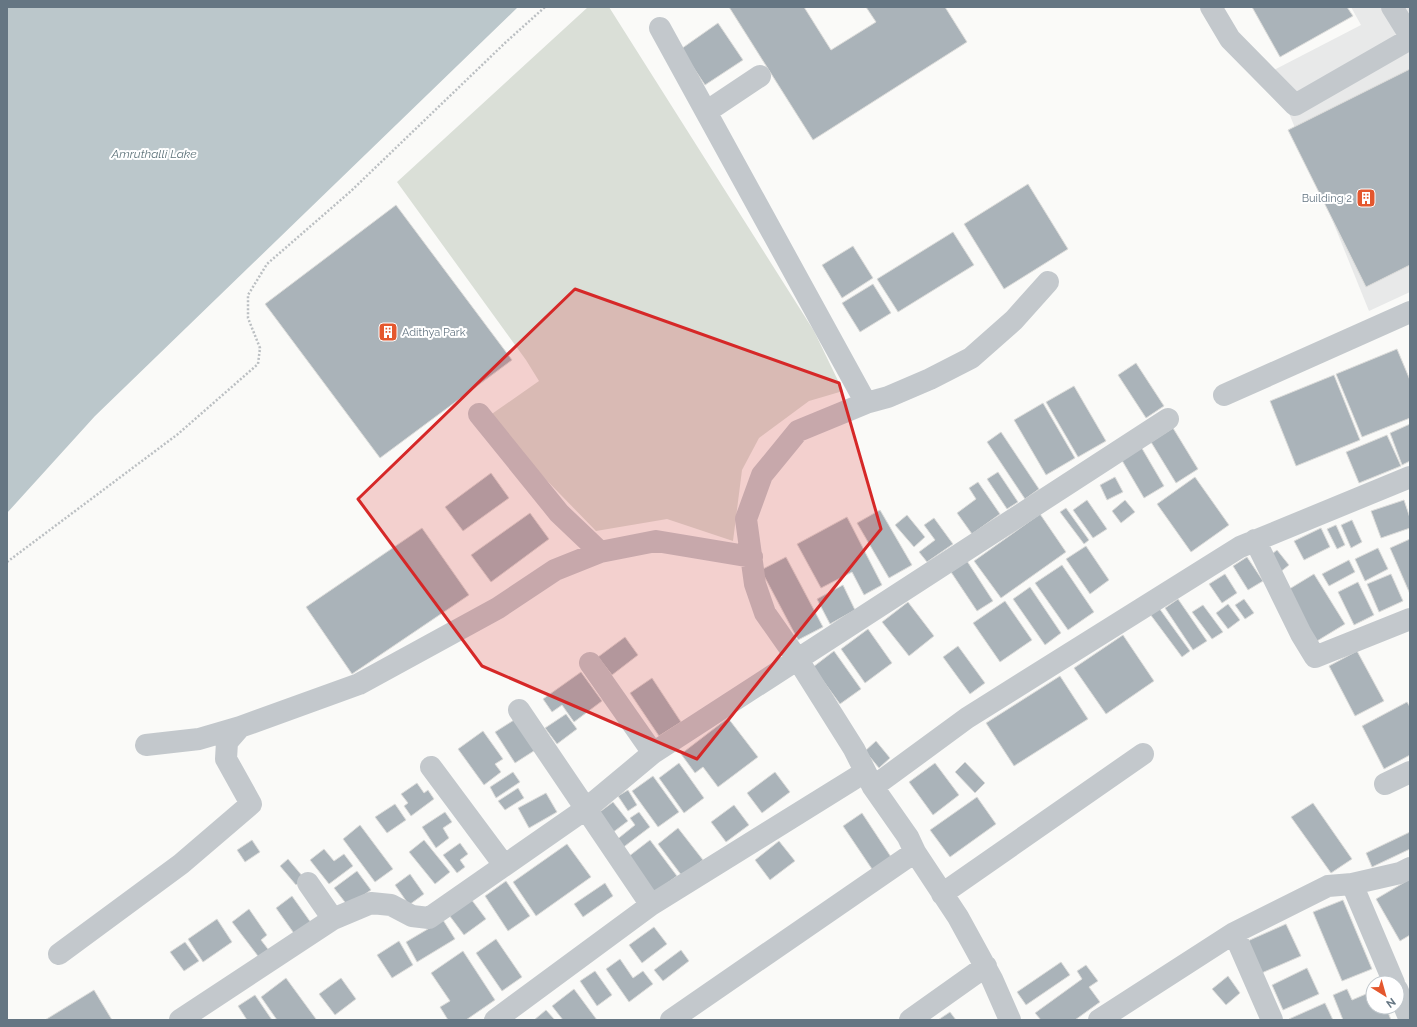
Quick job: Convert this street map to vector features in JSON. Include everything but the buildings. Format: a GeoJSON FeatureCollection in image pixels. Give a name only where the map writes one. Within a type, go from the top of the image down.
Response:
{"type":"FeatureCollection","features":[{"type":"Feature","properties":{"kind":"street"},"geometry":{"type":"LineString","coordinates":[[1211,7],[1230,39],[1295,106],[1410,38],[1392,7]]}},
{"type":"Feature","properties":{"kind":"street"},"geometry":{"type":"LineString","coordinates":[[660,28],[866,403]]}},
{"type":"Feature","properties":{"kind":"street"},"geometry":{"type":"LineString","coordinates":[[706,112],[760,76]]}},
{"type":"Feature","properties":{"kind":"street"},"geometry":{"type":"LineString","coordinates":[[1010,1020],[986,966],[915,852],[908,837],[869,780],[854,749],[798,660],[765,613],[755,584],[746,519],[762,475],[798,431],[866,403],[888,397],[930,380],[971,358],[1014,320],[1048,282]]}},
{"type":"Feature","properties":{"kind":"street"},"geometry":{"type":"LineString","coordinates":[[1224,395],[1410,312]]}},
{"type":"Feature","properties":{"kind":"street"},"geometry":{"type":"LineString","coordinates":[[479,414],[559,513],[600,552]]}},
{"type":"Feature","properties":{"kind":"street"},"geometry":{"type":"LineString","coordinates":[[180,1020],[333,919],[371,903],[391,905],[412,916],[429,918],[587,808],[653,753],[1168,419]]}},
{"type":"Feature","properties":{"kind":"street"},"geometry":{"type":"LineString","coordinates":[[495,1020],[651,905],[869,780],[1240,547],[1410,477]]}},
{"type":"Feature","properties":{"kind":"street"},"geometry":{"type":"LineString","coordinates":[[1255,540],[1301,634],[1315,657],[1410,619]]}},
{"type":"Feature","properties":{"kind":"street"},"geometry":{"type":"LineString","coordinates":[[146,745],[199,739],[240,727],[359,684],[491,612],[526,591],[555,570],[600,552],[656,541],[752,557]]}},
{"type":"Feature","properties":{"kind":"street"},"geometry":{"type":"LineString","coordinates":[[590,663],[653,753]]}},
{"type":"Feature","properties":{"kind":"street"},"geometry":{"type":"LineString","coordinates":[[519,710],[587,808],[651,905]]}},
{"type":"Feature","properties":{"kind":"street"},"geometry":{"type":"LineString","coordinates":[[58,954],[181,864],[251,804],[226,759],[227,742],[240,727]]}},
{"type":"Feature","properties":{"kind":"street"},"geometry":{"type":"LineString","coordinates":[[942,894],[1144,754]]}},
{"type":"Feature","properties":{"kind":"street"},"geometry":{"type":"LineString","coordinates":[[431,767],[504,865]]}},
{"type":"Feature","properties":{"kind":"street"},"geometry":{"type":"LineString","coordinates":[[1385,784],[1410,772]]}},
{"type":"Feature","properties":{"kind":"street"},"geometry":{"type":"LineString","coordinates":[[671,1020],[915,852]]}},
{"type":"Feature","properties":{"kind":"street"},"geometry":{"type":"LineString","coordinates":[[1099,1020],[1234,933],[1328,886],[1352,884],[1400,873],[1410,868]]}},
{"type":"Feature","properties":{"kind":"street"},"geometry":{"type":"LineString","coordinates":[[308,883],[333,919]]}},
{"type":"Feature","properties":{"kind":"street"},"geometry":{"type":"LineString","coordinates":[[1352,884],[1391,975]]}},
{"type":"Feature","properties":{"kind":"street"},"geometry":{"type":"LineString","coordinates":[[1234,933],[1272,1020]]}},
{"type":"Feature","properties":{"kind":"street"},"geometry":{"type":"LineString","coordinates":[[910,1020],[986,966]]}},
{"type":"Feature","properties":{"kind":"street"},"geometry":{"type":"LineString","coordinates":[[1405,1008],[1410,1020]]}},
{"type":"Feature","properties":{"kind":"path"},"geometry":{"type":"LineString","coordinates":[[7,562],[178,434],[258,364],[260,348],[248,318],[248,295],[267,264],[351,191],[506,42],[545,7]]}},
{"type":"Feature","properties":{"kind":"highlighted area"},"geometry":{"type":"Polygon","coordinates":[[[575,289],[839,383],[881,529],[697,759],[482,666],[358,499],[575,289]]]}},
{"type":"Feature","properties":{"kind":"shaded area"},"geometry":{"type":"Polygon","coordinates":[[[588,7],[609,7],[814,331],[843,391],[809,401],[759,438],[742,470],[733,541],[667,519],[596,531],[486,418],[539,381],[526,360],[397,182],[588,7]]]}},
{"type":"Feature","properties":{"kind":"shaded area","name":"Building 2"},"geometry":{"type":"Polygon","coordinates":[[[1351,7],[1410,7],[1410,292],[1369,311],[1272,71],[1361,25],[1351,7]]]}},
{"type":"Feature","properties":{"kind":"water","name":"Amruthalli Lake"},"geometry":{"type":"Polygon","coordinates":[[[7,7],[518,7],[95,416],[7,513],[7,7]]]}},
{"type":"Feature","properties":{"kind":"place","name":"Building 2"},"geometry":{"type":"Point","coordinates":[1366,198]}},
{"type":"Feature","properties":{"kind":"place","name":"Adithya Park"},"geometry":{"type":"Point","coordinates":[388,332]}}]}
